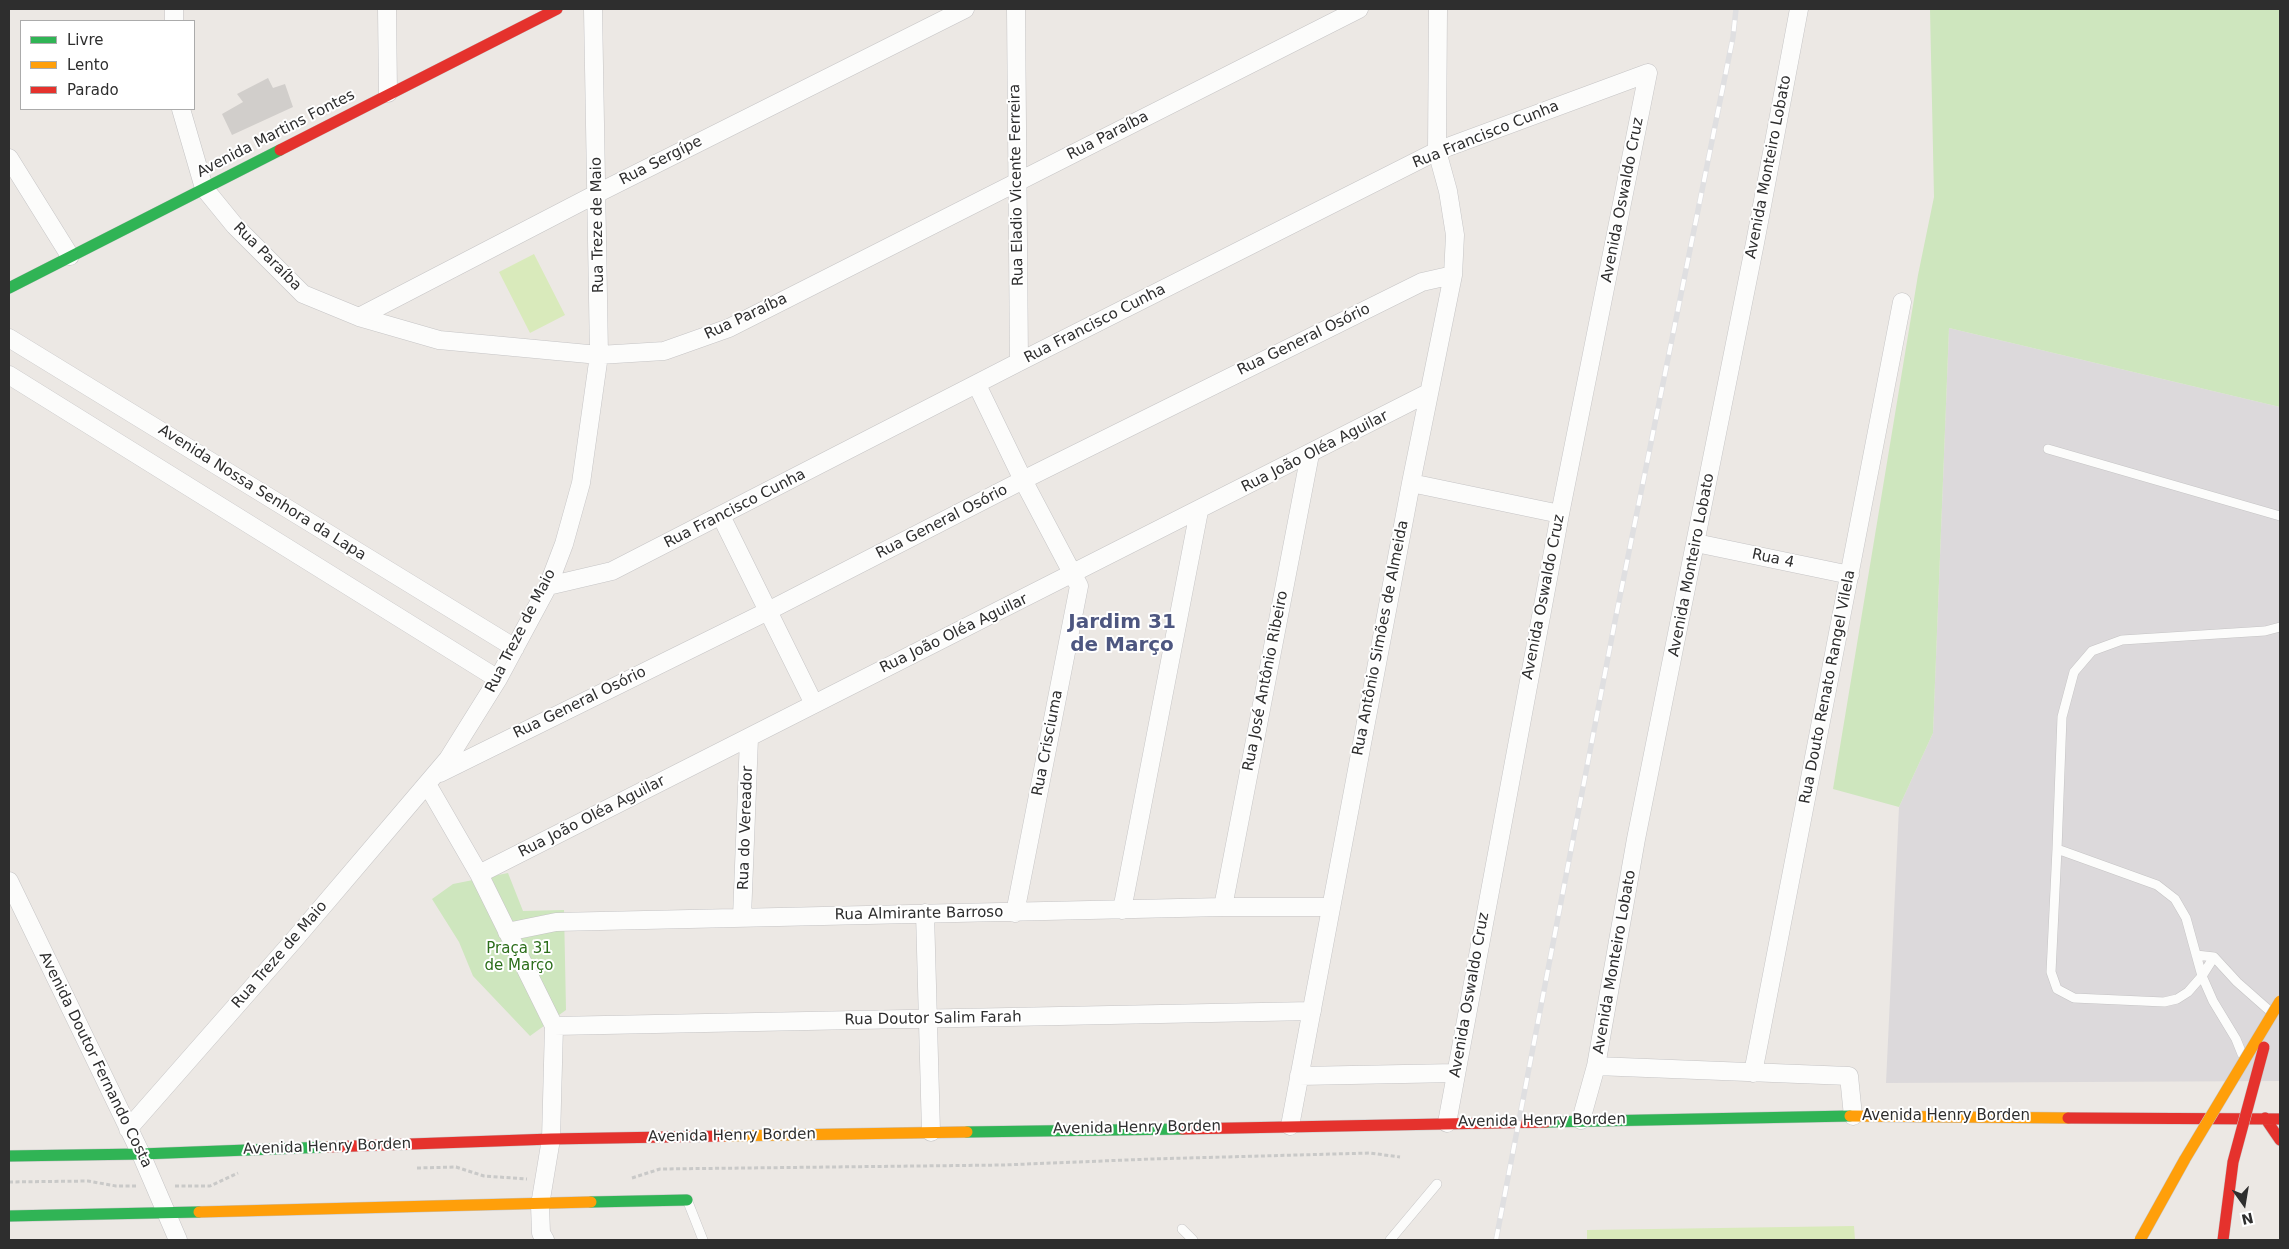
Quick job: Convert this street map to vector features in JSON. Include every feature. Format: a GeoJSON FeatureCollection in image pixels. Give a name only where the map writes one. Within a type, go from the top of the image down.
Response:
{"type":"FeatureCollection","features":[{"type":"Feature","properties":{"kind":"main road","name":"Avenida Martins Fontes"},"geometry":{"type":"LineString","coordinates":[[9,288],[388,93],[557,9]]}},
{"type":"Feature","properties":{"kind":"main road"},"geometry":{"type":"LineString","coordinates":[[2223,1240],[2233,1162],[2280,1001]]}},
{"type":"Feature","properties":{"kind":"main road"},"geometry":{"type":"LineString","coordinates":[[2140,1240],[2185,1159],[2276,1017]]}},
{"type":"Feature","properties":{"kind":"main road"},"geometry":{"type":"LineString","coordinates":[[2261,1110],[2280,1140]]}},
{"type":"Feature","properties":{"kind":"main road","name":"Avenida Henry Borden"},"geometry":{"type":"LineString","coordinates":[[9,1156],[141,1154],[551,1139],[1581,1120],[2261,1110],[2280,1119]]}},
{"type":"Feature","properties":{"kind":"main road"},"geometry":{"type":"LineString","coordinates":[[9,1216],[540,1205],[687,1200]]}},
{"type":"Feature","properties":{"kind":"street"},"geometry":{"type":"LineString","coordinates":[[387,9],[388,93]]}},
{"type":"Feature","properties":{"kind":"street","name":"Rua Treze de Maio"},"geometry":{"type":"LineString","coordinates":[[128,1129],[430,780],[462,739],[498,679],[548,586],[564,544],[581,483],[599,355],[598,193],[593,9]]}},
{"type":"Feature","properties":{"kind":"street","name":"Rua Sergípe"},"geometry":{"type":"LineString","coordinates":[[359,317],[598,193],[965,9]]}},
{"type":"Feature","properties":{"kind":"street","name":"Rua Eladio Vicente Ferreira"},"geometry":{"type":"LineString","coordinates":[[1016,9],[1016,183],[1020,362]]}},
{"type":"Feature","properties":{"kind":"street","name":"Rua Paraíba"},"geometry":{"type":"LineString","coordinates":[[181,110],[204,188],[235,226],[303,294],[359,317],[439,340],[599,355],[664,351],[730,328],[1359,9]]}},
{"type":"Feature","properties":{"kind":"street","name":"Rua Antônio Simões de Almeida"},"geometry":{"type":"LineString","coordinates":[[1290,1126],[1428,393],[1453,275],[1455,235],[1448,191],[1437,151],[1438,9]]}},
{"type":"Feature","properties":{"kind":"street","name":"Avenida Monteiro Lobato"},"geometry":{"type":"LineString","coordinates":[[1581,1120],[1596,1066],[1636,839],[1756,243],[1799,9]]}},
{"type":"Feature","properties":{"kind":"street","name":"Rua Francisco Cunha"},"geometry":{"type":"LineString","coordinates":[[548,586],[612,571],[1437,151],[1648,73]]}},
{"type":"Feature","properties":{"kind":"street","name":"Avenida Oswaldo Cruz"},"geometry":{"type":"LineString","coordinates":[[1447,1123],[1560,514],[1648,73]]}},
{"type":"Feature","properties":{"kind":"street"},"geometry":{"type":"LineString","coordinates":[[9,158],[70,256]]}},
{"type":"Feature","properties":{"kind":"street","name":"Rua General Osório"},"geometry":{"type":"LineString","coordinates":[[430,780],[768,611],[1023,480],[1422,282],[1453,275]]}},
{"type":"Feature","properties":{"kind":"street","name":"Rua Douto Renato Rangel Vilela"},"geometry":{"type":"LineString","coordinates":[[1753,1073],[1902,302]]}},
{"type":"Feature","properties":{"kind":"street","name":"Avenida Nossa Senhora da Lapa"},"geometry":{"type":"LineString","coordinates":[[9,338],[515,648]]}},
{"type":"Feature","properties":{"kind":"street"},"geometry":{"type":"LineString","coordinates":[[9,375],[498,679]]}},
{"type":"Feature","properties":{"kind":"street","name":"Rua Crisciuma"},"geometry":{"type":"LineString","coordinates":[[977,385],[1023,480],[1079,586],[1015,912]]}},
{"type":"Feature","properties":{"kind":"street","name":"Rua João Oléa Aguilar"},"geometry":{"type":"LineString","coordinates":[[478,874],[1073,575],[1428,393]]}},
{"type":"Feature","properties":{"kind":"street","name":"Rua José Antônio Ribeiro"},"geometry":{"type":"LineString","coordinates":[[1223,907],[1310,454]]}},
{"type":"Feature","properties":{"kind":"street"},"geometry":{"type":"LineString","coordinates":[[1411,483],[1560,514]]}},
{"type":"Feature","properties":{"kind":"street"},"geometry":{"type":"LineString","coordinates":[[1122,910],[1199,511]]}},
{"type":"Feature","properties":{"kind":"street"},"geometry":{"type":"LineString","coordinates":[[721,516],[814,704]]}},
{"type":"Feature","properties":{"kind":"street","name":"Rua 4"},"geometry":{"type":"LineString","coordinates":[[1696,543],[1850,575]]}},
{"type":"Feature","properties":{"kind":"street","name":"Rua do Vereador"},"geometry":{"type":"LineString","coordinates":[[742,918],[749,738]]}},
{"type":"Feature","properties":{"kind":"street"},"geometry":{"type":"LineString","coordinates":[[430,780],[554,1026],[551,1139],[540,1205],[541,1233],[545,1240]]}},
{"type":"Feature","properties":{"kind":"street","name":"Avenida Doutor Fernando Costa"},"geometry":{"type":"LineString","coordinates":[[9,881],[141,1154],[178,1240]]}},
{"type":"Feature","properties":{"kind":"street","name":"Rua Almirante Barroso"},"geometry":{"type":"LineString","coordinates":[[507,932],[556,922],[1223,907],[1331,907]]}},
{"type":"Feature","properties":{"kind":"street"},"geometry":{"type":"LineString","coordinates":[[925,913],[931,1132]]}},
{"type":"Feature","properties":{"kind":"street","name":"Rua Doutor Salim Farah"},"geometry":{"type":"LineString","coordinates":[[554,1026],[1312,1011]]}},
{"type":"Feature","properties":{"kind":"street"},"geometry":{"type":"LineString","coordinates":[[1596,1066],[1848,1076],[1853,1116]]}},
{"type":"Feature","properties":{"kind":"street"},"geometry":{"type":"LineString","coordinates":[[1299,1076],[1456,1073]]}},
{"type":"Feature","properties":{"kind":"lane"},"geometry":{"type":"LineString","coordinates":[[2048,449],[2280,516]]}},
{"type":"Feature","properties":{"kind":"lane"},"geometry":{"type":"LineString","coordinates":[[2214,956],[2202,976],[2188,992],[2177,999],[2164,1002],[2074,998],[2057,989],[2051,972],[2062,717],[2074,672],[2092,652],[2122,640],[2264,631],[2280,627]]}},
{"type":"Feature","properties":{"kind":"lane"},"geometry":{"type":"LineString","coordinates":[[2057,849],[2157,884],[2174,899],[2186,918],[2202,976],[2213,1001],[2236,1039],[2261,1110]]}},
{"type":"Feature","properties":{"kind":"lane"},"geometry":{"type":"LineString","coordinates":[[2196,955],[2214,956],[2238,982],[2276,1017]]}},
{"type":"Feature","properties":{"kind":"lane"},"geometry":{"type":"LineString","coordinates":[[1390,1240],[1437,1184]]}},
{"type":"Feature","properties":{"kind":"lane"},"geometry":{"type":"LineString","coordinates":[[687,1200],[703,1240]]}},
{"type":"Feature","properties":{"kind":"lane"},"geometry":{"type":"LineString","coordinates":[[1182,1229],[1192,1240]]}},
{"type":"Feature","properties":{"kind":"path"},"geometry":{"type":"LineString","coordinates":[[624,1181],[660,1169],[1003,1165],[1370,1153],[1400,1157]]}},
{"type":"Feature","properties":{"kind":"path"},"geometry":{"type":"LineString","coordinates":[[416,1168],[456,1167],[484,1176],[544,1180]]}},
{"type":"Feature","properties":{"kind":"path"},"geometry":{"type":"LineString","coordinates":[[9,1182],[88,1181],[116,1186],[210,1186],[239,1173]]}},
{"type":"Feature","properties":{"kind":"shaded area"},"geometry":{"type":"Polygon","coordinates":[[[1949,328],[2280,407],[2280,1081],[1886,1083],[1899,807],[1933,733],[1949,328]]]}},
{"type":"Feature","properties":{"kind":"green space"},"geometry":{"type":"Polygon","coordinates":[[[1930,9],[2280,9],[2280,407],[1949,328],[1933,733],[1899,807],[1833,789],[1918,275],[1934,197],[1930,9]]]}},
{"type":"Feature","properties":{"kind":"green space"},"geometry":{"type":"Polygon","coordinates":[[[534,254],[565,315],[530,333],[499,272],[534,254]]]}},
{"type":"Feature","properties":{"kind":"green space","name":"Praça 31 de Março"},"geometry":{"type":"Polygon","coordinates":[[[508,873],[523,911],[564,910],[566,1010],[530,1036],[473,976],[459,942],[432,899],[453,884],[508,873]]]}},
{"type":"Feature","properties":{"kind":"green space"},"geometry":{"type":"Polygon","coordinates":[[[1854,1226],[1855,1240],[1587,1240],[1587,1230],[1854,1226]]]}},
{"type":"Feature","properties":{"kind":"building"},"geometry":{"type":"Polygon","coordinates":[[[268,78],[273,88],[285,84],[293,107],[232,135],[222,114],[243,102],[237,94],[268,78]]]}},
{"type":"Feature","properties":{"kind":"railway"},"geometry":{"type":"LineString","coordinates":[[1496,1240],[1615,621],[1733,37],[1736,9]]}},
{"type":"Feature","properties":{"kind":"traffic: fast"},"geometry":{"type":"LineString","coordinates":[[9,288],[280,150]]}},
{"type":"Feature","properties":{"kind":"traffic: fast"},"geometry":{"type":"LineString","coordinates":[[1546,1122],[1850,1116]]}},
{"type":"Feature","properties":{"kind":"traffic: fast"},"geometry":{"type":"LineString","coordinates":[[967,1132],[1183,1129]]}},
{"type":"Feature","properties":{"kind":"traffic: fast"},"geometry":{"type":"LineString","coordinates":[[9,1156],[141,1154],[327,1147]]}},
{"type":"Feature","properties":{"kind":"traffic: fast"},"geometry":{"type":"LineString","coordinates":[[591,1202],[687,1200]]}},
{"type":"Feature","properties":{"kind":"traffic: fast"},"geometry":{"type":"LineString","coordinates":[[9,1216],[199,1212]]}},
{"type":"Feature","properties":{"kind":"traffic: slow"},"geometry":{"type":"LineString","coordinates":[[2140,1240],[2185,1159],[2280,1001]]}},
{"type":"Feature","properties":{"kind":"traffic: slow"},"geometry":{"type":"LineString","coordinates":[[1850,1116],[2068,1118]]}},
{"type":"Feature","properties":{"kind":"traffic: slow"},"geometry":{"type":"LineString","coordinates":[[724,1136],[967,1132]]}},
{"type":"Feature","properties":{"kind":"traffic: slow"},"geometry":{"type":"LineString","coordinates":[[199,1212],[591,1202]]}},
{"type":"Feature","properties":{"kind":"traffic: jam"},"geometry":{"type":"LineString","coordinates":[[280,150],[557,9]]}},
{"type":"Feature","properties":{"kind":"traffic: jam"},"geometry":{"type":"LineString","coordinates":[[2223,1240],[2233,1162],[2264,1047]]}},
{"type":"Feature","properties":{"kind":"traffic: jam"},"geometry":{"type":"LineString","coordinates":[[2068,1118],[2280,1119]]}},
{"type":"Feature","properties":{"kind":"traffic: jam"},"geometry":{"type":"LineString","coordinates":[[2265,1118],[2280,1140]]}},
{"type":"Feature","properties":{"kind":"traffic: jam"},"geometry":{"type":"LineString","coordinates":[[1183,1129],[1546,1122]]}},
{"type":"Feature","properties":{"kind":"traffic: jam"},"geometry":{"type":"LineString","coordinates":[[327,1147],[551,1139],[724,1136]]}},
{"type":"Feature","properties":{"kind":"district","name":"Jardim 31 de Março"},"geometry":{"type":"Point","coordinates":[1122,634]}}]}
